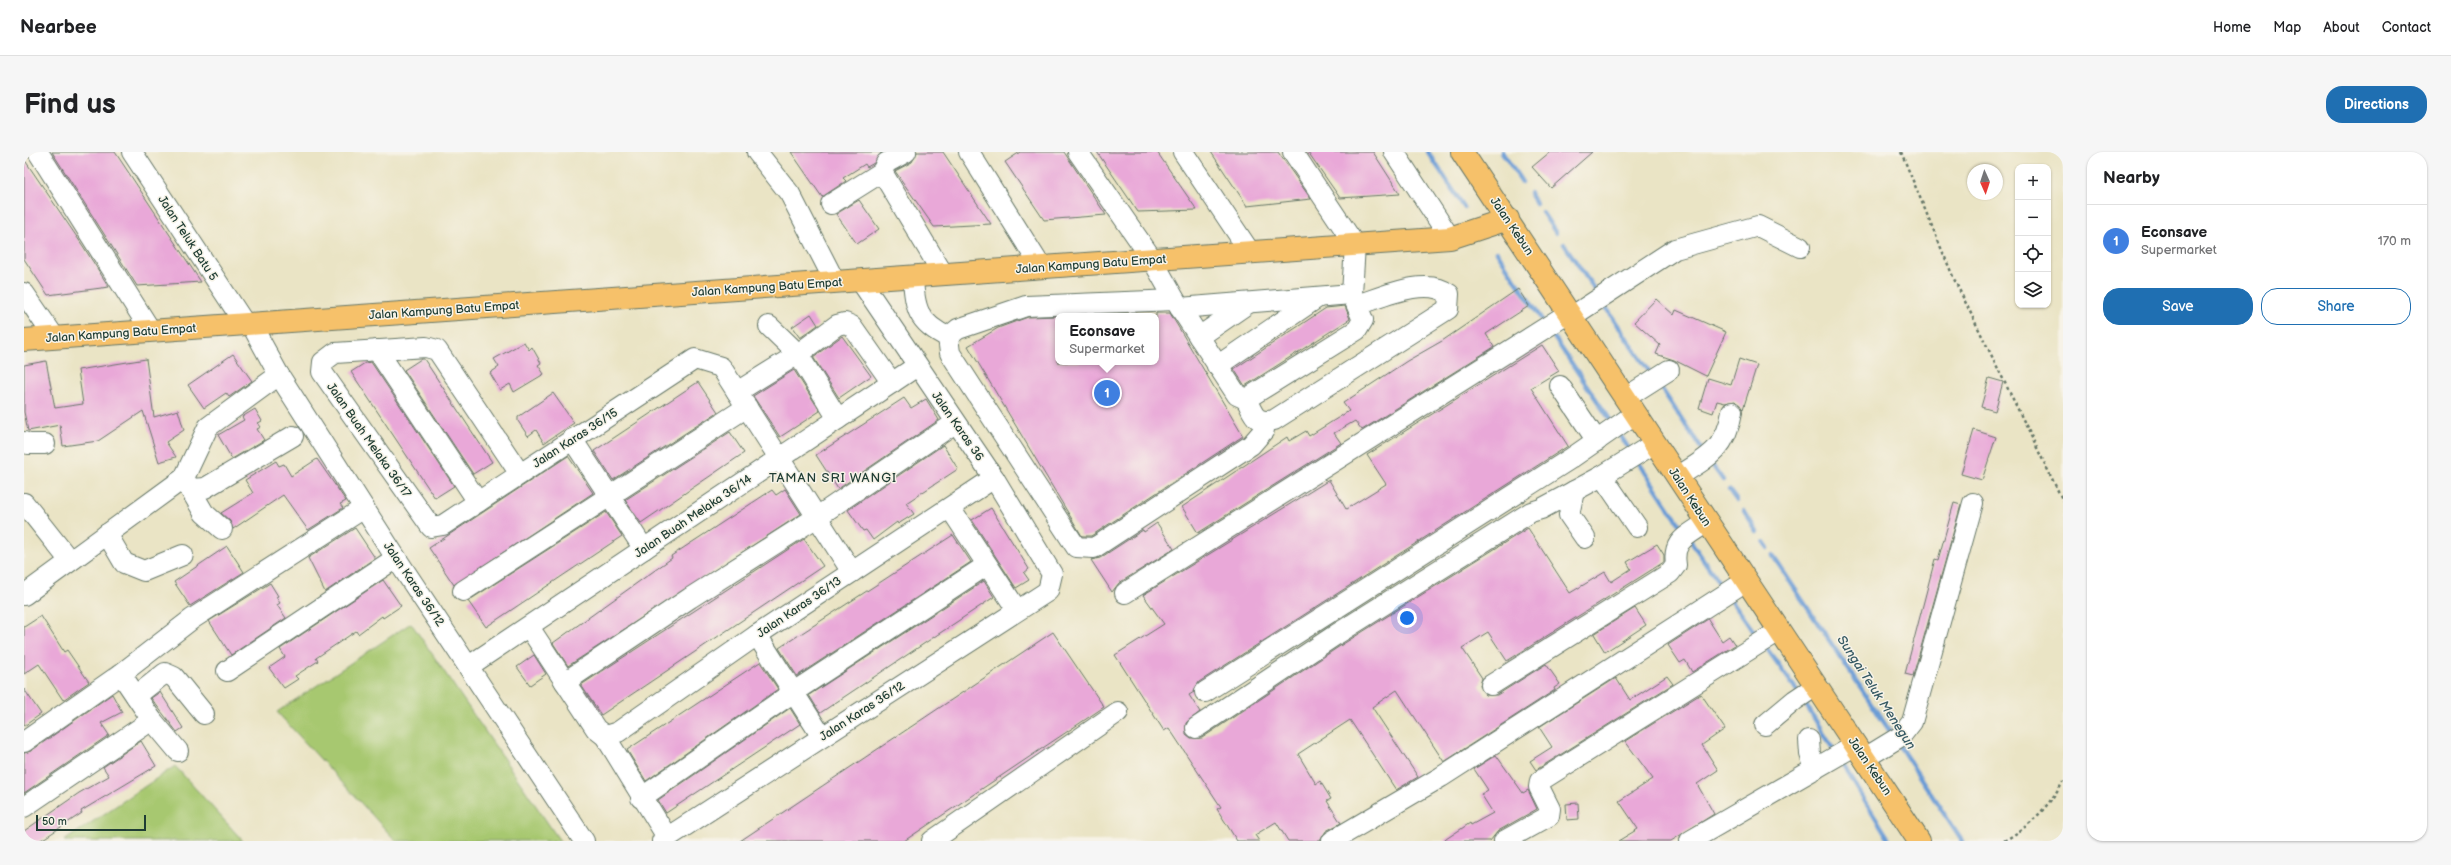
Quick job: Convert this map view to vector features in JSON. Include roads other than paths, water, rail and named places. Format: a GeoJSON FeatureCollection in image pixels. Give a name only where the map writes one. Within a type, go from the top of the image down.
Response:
{"type":"FeatureCollection","features":[{"type":"Feature","properties":{"kind":"main road","name":"Jalan Kebun"},"geometry":{"type":"LineString","coordinates":[[1464,153],[1630,406],[1640,452],[1677,477],[1694,531],[1731,591],[1849,754],[1919,841]]}},
{"type":"Feature","properties":{"kind":"main road","name":"Jalan Kampung Batu Empat"},"geometry":{"type":"LineString","coordinates":[[24,340],[1450,238],[1508,220]]}},
{"type":"Feature","properties":{"kind":"street"},"geometry":{"type":"LineString","coordinates":[[38,152],[151,331]]}},
{"type":"Feature","properties":{"kind":"street","name":"Jalan Teluk Batu 5"},"geometry":{"type":"LineString","coordinates":[[132,152],[248,324]]}},
{"type":"Feature","properties":{"kind":"street"},"geometry":{"type":"LineString","coordinates":[[757,152],[790,194],[835,282]]}},
{"type":"Feature","properties":{"kind":"street"},"geometry":{"type":"LineString","coordinates":[[830,204],[882,172],[886,163],[906,152]]}},
{"type":"Feature","properties":{"kind":"street"},"geometry":{"type":"LineString","coordinates":[[948,337],[958,329],[1026,306],[1178,304],[1249,303],[1319,297],[1354,300],[1407,288],[1441,288],[1449,294],[1448,309],[1274,420],[1264,422],[1256,419],[1246,399],[1237,395],[1178,304],[1152,259],[1078,152]]}},
{"type":"Feature","properties":{"kind":"street"},"geometry":{"type":"LineString","coordinates":[[1183,152],[1250,252]]}},
{"type":"Feature","properties":{"kind":"street"},"geometry":{"type":"LineString","coordinates":[[1246,399],[1357,330],[1363,320],[1354,300],[1355,244],[1293,152]]}},
{"type":"Feature","properties":{"kind":"street"},"geometry":{"type":"LineString","coordinates":[[1394,152],[1450,238]]}},
{"type":"Feature","properties":{"kind":"street"},"geometry":{"type":"LineString","coordinates":[[977,155],[1041,267]]}},
{"type":"Feature","properties":{"kind":"street"},"geometry":{"type":"LineString","coordinates":[[882,172],[944,274]]}},
{"type":"Feature","properties":{"kind":"street"},"geometry":{"type":"LineString","coordinates":[[1124,593],[1675,249],[1758,226],[1800,247]]}},
{"type":"Feature","properties":{"kind":"street"},"geometry":{"type":"LineString","coordinates":[[913,276],[914,298],[919,315],[934,330],[948,337]]}},
{"type":"Feature","properties":{"kind":"street","name":"Jalan Karas 36"},"geometry":{"type":"LineString","coordinates":[[860,280],[955,423],[994,478],[1052,574]]}},
{"type":"Feature","properties":{"kind":"street"},"geometry":{"type":"LineString","coordinates":[[24,293],[55,338]]}},
{"type":"Feature","properties":{"kind":"street"},"geometry":{"type":"LineString","coordinates":[[1218,366],[1319,297]]}},
{"type":"Feature","properties":{"kind":"street"},"geometry":{"type":"LineString","coordinates":[[1199,337],[1249,303]]}},
{"type":"Feature","properties":{"kind":"street"},"geometry":{"type":"LineString","coordinates":[[463,591],[610,497],[742,399],[837,325],[845,323],[852,326],[892,383]]}},
{"type":"Feature","properties":{"kind":"street","name":"Jalan Karas 36/12"},"geometry":{"type":"LineString","coordinates":[[248,324],[396,558],[470,666],[584,841]]}},
{"type":"Feature","properties":{"kind":"street"},"geometry":{"type":"LineString","coordinates":[[769,326],[798,354],[838,420]]}},
{"type":"Feature","properties":{"kind":"street"},"geometry":{"type":"LineString","coordinates":[[948,337],[950,353],[958,367],[1076,547],[1094,548],[1251,445],[1264,430],[1264,422]]}},
{"type":"Feature","properties":{"kind":"street"},"geometry":{"type":"LineString","coordinates":[[377,350],[426,347],[438,350],[520,474]]}},
{"type":"Feature","properties":{"kind":"street"},"geometry":{"type":"LineString","coordinates":[[377,350],[478,502]]}},
{"type":"Feature","properties":{"kind":"street","name":"Jalan Buah Melaka 36/17"},"geometry":{"type":"LineString","coordinates":[[377,350],[335,353],[323,362],[322,372],[431,527]]}},
{"type":"Feature","properties":{"kind":"street","name":"Jalan Karas 36/15"},"geometry":{"type":"LineString","coordinates":[[431,527],[444,525],[695,359],[721,367],[742,399]]}},
{"type":"Feature","properties":{"kind":"street","name":"Jalan Buah Melaka 36/14"},"geometry":{"type":"LineString","coordinates":[[470,666],[917,366]]}},
{"type":"Feature","properties":{"kind":"street"},"geometry":{"type":"LineString","coordinates":[[1205,692],[1609,432],[1630,406],[1670,370]]}},
{"type":"Feature","properties":{"kind":"street"},"geometry":{"type":"LineString","coordinates":[[24,596],[107,534],[187,483],[208,427],[279,375]]}},
{"type":"Feature","properties":{"kind":"street"},"geometry":{"type":"LineString","coordinates":[[1560,386],[1609,432]]}},
{"type":"Feature","properties":{"kind":"street"},"geometry":{"type":"LineString","coordinates":[[742,399],[852,572]]}},
{"type":"Feature","properties":{"kind":"street"},"geometry":{"type":"LineString","coordinates":[[1677,477],[1714,453],[1729,429],[1732,412]]}},
{"type":"Feature","properties":{"kind":"street"},"geometry":{"type":"LineString","coordinates":[[565,682],[690,598],[817,517],[955,423]]}},
{"type":"Feature","properties":{"kind":"street"},"geometry":{"type":"LineString","coordinates":[[187,483],[205,488],[293,436]]}},
{"type":"Feature","properties":{"kind":"street"},"geometry":{"type":"LineString","coordinates":[[572,440],[644,549]]}},
{"type":"Feature","properties":{"kind":"street"},"geometry":{"type":"LineString","coordinates":[[24,442],[28,444],[45,444]]}},
{"type":"Feature","properties":{"kind":"street"},"geometry":{"type":"LineString","coordinates":[[1196,728],[1337,634],[1531,512],[1541,509],[1602,476],[1640,452]]}},
{"type":"Feature","properties":{"kind":"street"},"geometry":{"type":"LineString","coordinates":[[1602,476],[1637,527]]}},
{"type":"Feature","properties":{"kind":"street","name":"Jalan Karas 36/13"},"geometry":{"type":"LineString","coordinates":[[605,736],[618,732],[757,635],[994,478]]}},
{"type":"Feature","properties":{"kind":"street"},"geometry":{"type":"LineString","coordinates":[[187,483],[204,512],[222,529]]}},
{"type":"Feature","properties":{"kind":"street"},"geometry":{"type":"LineString","coordinates":[[1574,491],[1569,515],[1585,538]]}},
{"type":"Feature","properties":{"kind":"street"},"geometry":{"type":"LineString","coordinates":[[24,503],[70,561]]}},
{"type":"Feature","properties":{"kind":"street"},"geometry":{"type":"LineString","coordinates":[[1690,841],[1815,769],[1849,754],[1896,739],[1912,722],[1972,503]]}},
{"type":"Feature","properties":{"kind":"street"},"geometry":{"type":"LineString","coordinates":[[24,742],[121,674],[192,619],[364,508]]}},
{"type":"Feature","properties":{"kind":"street"},"geometry":{"type":"LineString","coordinates":[[950,508],[1017,610]]}},
{"type":"Feature","properties":{"kind":"street"},"geometry":{"type":"LineString","coordinates":[[1491,685],[1670,573],[1676,566],[1674,552],[1676,547],[1694,531]]}},
{"type":"Feature","properties":{"kind":"street"},"geometry":{"type":"LineString","coordinates":[[107,534],[124,563],[144,571],[183,555]]}},
{"type":"Feature","properties":{"kind":"street"},"geometry":{"type":"LineString","coordinates":[[228,671],[396,558]]}},
{"type":"Feature","properties":{"kind":"street"},"geometry":{"type":"LineString","coordinates":[[641,798],[792,693],[987,565]]}},
{"type":"Feature","properties":{"kind":"street","name":"Jalan Karas 36/12"},"geometry":{"type":"LineString","coordinates":[[665,839],[1048,591],[1052,574]]}},
{"type":"Feature","properties":{"kind":"street"},"geometry":{"type":"LineString","coordinates":[[1332,841],[1441,778],[1731,591]]}},
{"type":"Feature","properties":{"kind":"street"},"geometry":{"type":"LineString","coordinates":[[528,627],[596,729],[605,736],[665,839]]}},
{"type":"Feature","properties":{"kind":"street"},"geometry":{"type":"LineString","coordinates":[[757,635],[792,693],[822,737]]}},
{"type":"Feature","properties":{"kind":"street"},"geometry":{"type":"LineString","coordinates":[[1504,841],[1549,816],[1550,809],[1538,787],[1540,781],[1767,639]]}},
{"type":"Feature","properties":{"kind":"street"},"geometry":{"type":"LineString","coordinates":[[136,696],[165,673],[174,677],[204,714]]}},
{"type":"Feature","properties":{"kind":"street"},"geometry":{"type":"LineString","coordinates":[[121,674],[152,720],[178,751]]}},
{"type":"Feature","properties":{"kind":"street"},"geometry":{"type":"LineString","coordinates":[[1765,725],[1804,693]]}},
{"type":"Feature","properties":{"kind":"street"},"geometry":{"type":"LineString","coordinates":[[932,841],[1118,712]]}},
{"type":"Feature","properties":{"kind":"street"},"geometry":{"type":"LineString","coordinates":[[24,807],[152,720]]}},
{"type":"Feature","properties":{"kind":"street"},"geometry":{"type":"LineString","coordinates":[[1809,740],[1810,754],[1815,769]]}},
{"type":"Feature","properties":{"kind":"waterway"},"geometry":{"type":"LineString","coordinates":[[1428,152],[1464,207]]}},
{"type":"Feature","properties":{"kind":"waterway","name":"Sungai Teluk Menegun"},"geometry":{"type":"LineString","coordinates":[[1502,152],[1522,182]]}},
{"type":"Feature","properties":{"kind":"waterway","name":"Sungai Teluk Menegun"},"geometry":{"type":"LineString","coordinates":[[1530,193],[1536,203]]}},
{"type":"Feature","properties":{"kind":"waterway","name":"Sungai Teluk Menegun"},"geometry":{"type":"LineString","coordinates":[[1542,212],[1556,233]]}},
{"type":"Feature","properties":{"kind":"waterway","name":"Sungai Teluk Menegun"},"geometry":{"type":"LineString","coordinates":[[1564,244],[1596,292]]}},
{"type":"Feature","properties":{"kind":"waterway"},"geometry":{"type":"LineString","coordinates":[[1497,252],[1542,320]]}},
{"type":"Feature","properties":{"kind":"waterway","name":"Sungai Teluk Menegun"},"geometry":{"type":"LineString","coordinates":[[1603,303],[1651,374]]}},
{"type":"Feature","properties":{"kind":"waterway"},"geometry":{"type":"LineString","coordinates":[[1551,333],[1613,424]]}},
{"type":"Feature","properties":{"kind":"waterway","name":"Sungai Teluk Menegun"},"geometry":{"type":"LineString","coordinates":[[1659,385],[1703,451]]}},
{"type":"Feature","properties":{"kind":"waterway"},"geometry":{"type":"LineString","coordinates":[[1618,432],[1631,452]]}},
{"type":"Feature","properties":{"kind":"waterway"},"geometry":{"type":"LineString","coordinates":[[1637,460],[1685,532]]}},
{"type":"Feature","properties":{"kind":"waterway","name":"Sungai Teluk Menegun"},"geometry":{"type":"LineString","coordinates":[[1710,462],[1723,480]]}},
{"type":"Feature","properties":{"kind":"waterway","name":"Sungai Teluk Menegun"},"geometry":{"type":"LineString","coordinates":[[1729,490],[1737,501]]}},
{"type":"Feature","properties":{"kind":"waterway","name":"Sungai Teluk Menegun"},"geometry":{"type":"LineString","coordinates":[[1744,511],[1757,532]]}},
{"type":"Feature","properties":{"kind":"waterway"},"geometry":{"type":"LineString","coordinates":[[1690,540],[1724,590]]}},
{"type":"Feature","properties":{"kind":"waterway","name":"Sungai Teluk Menegun"},"geometry":{"type":"LineString","coordinates":[[1764,542],[1768,548]]}},
{"type":"Feature","properties":{"kind":"waterway","name":"Sungai Teluk Menegun"},"geometry":{"type":"LineString","coordinates":[[1773,556],[1893,736]]}},
{"type":"Feature","properties":{"kind":"waterway"},"geometry":{"type":"LineString","coordinates":[[1730,598],[1759,639]]}},
{"type":"Feature","properties":{"kind":"waterway"},"geometry":{"type":"LineString","coordinates":[[1765,646],[1798,692]]}},
{"type":"Feature","properties":{"kind":"waterway"},"geometry":{"type":"LineString","coordinates":[[1803,700],[1835,752]]}},
{"type":"Feature","properties":{"kind":"waterway","name":"Sungai Teluk Menegun"},"geometry":{"type":"LineString","coordinates":[[1898,744],[1962,841]]}},
{"type":"Feature","properties":{"kind":"waterway"},"geometry":{"type":"LineString","coordinates":[[1840,760],[1890,841]]}},
{"type":"Feature","properties":{"kind":"place","name":"Econsave"},"geometry":{"type":"Point","coordinates":[1107,393]}},
{"type":"Feature","properties":{"kind":"district","name":"TAMAN SRI WANGI"},"geometry":{"type":"Point","coordinates":[833,477]}}]}
